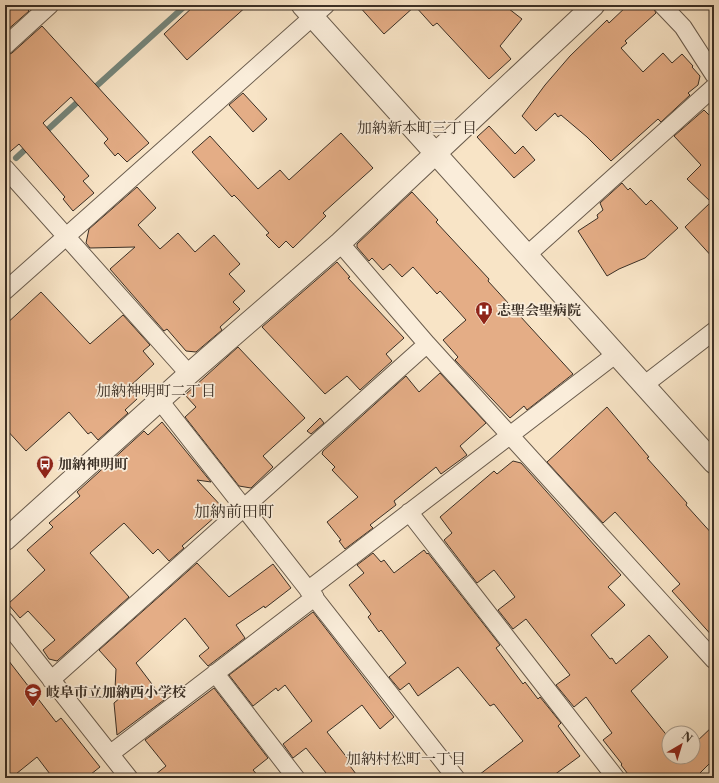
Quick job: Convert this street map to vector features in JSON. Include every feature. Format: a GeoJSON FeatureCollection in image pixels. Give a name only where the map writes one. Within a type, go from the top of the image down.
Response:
{"type":"FeatureCollection","features":[{"type":"Feature","properties":{"kind":"street"},"geometry":{"type":"LineString","coordinates":[[5,46],[50,5]]}},
{"type":"Feature","properties":{"kind":"street"},"geometry":{"type":"LineString","coordinates":[[5,540],[189,374],[340,243],[594,5]]}},
{"type":"Feature","properties":{"kind":"street"},"geometry":{"type":"LineString","coordinates":[[662,5],[682,27],[714,75]]}},
{"type":"Feature","properties":{"kind":"street"},"geometry":{"type":"LineString","coordinates":[[5,291],[313,9],[435,153],[714,463]]}},
{"type":"Feature","properties":{"kind":"street"},"geometry":{"type":"LineString","coordinates":[[527,254],[714,87]]}},
{"type":"Feature","properties":{"kind":"street"},"geometry":{"type":"LineString","coordinates":[[5,168],[189,374]]}},
{"type":"Feature","properties":{"kind":"street"},"geometry":{"type":"LineString","coordinates":[[340,243],[427,344],[714,660]]}},
{"type":"Feature","properties":{"kind":"street"},"geometry":{"type":"LineString","coordinates":[[644,385],[714,331]]}},
{"type":"Feature","properties":{"kind":"street"},"geometry":{"type":"LineString","coordinates":[[51,680],[427,344]]}},
{"type":"Feature","properties":{"kind":"street"},"geometry":{"type":"LineString","coordinates":[[110,754],[215,673],[409,512],[616,354]]}},
{"type":"Feature","properties":{"kind":"street"},"geometry":{"type":"LineString","coordinates":[[160,401],[456,778]]}},
{"type":"Feature","properties":{"kind":"street"},"geometry":{"type":"LineString","coordinates":[[409,512],[616,778]]}},
{"type":"Feature","properties":{"kind":"street"},"geometry":{"type":"LineString","coordinates":[[5,621],[129,778]]}},
{"type":"Feature","properties":{"kind":"street"},"geometry":{"type":"LineString","coordinates":[[215,673],[296,778]]}},
{"type":"Feature","properties":{"kind":"building"},"geometry":{"type":"Polygon","coordinates":[[[5,5],[23,5],[29,11],[5,32],[5,5]]]}},
{"type":"Feature","properties":{"kind":"building"},"geometry":{"type":"Polygon","coordinates":[[[195,5],[248,5],[187,60],[164,34],[195,5]]]}},
{"type":"Feature","properties":{"kind":"building"},"geometry":{"type":"Polygon","coordinates":[[[358,5],[504,5],[522,19],[500,46],[511,59],[489,79],[437,23],[433,26],[415,6],[384,34],[358,5]]]}},
{"type":"Feature","properties":{"kind":"building"},"geometry":{"type":"Polygon","coordinates":[[[628,5],[652,5],[656,13],[625,41],[627,43],[621,48],[643,72],[663,53],[672,63],[682,54],[700,76],[698,85],[688,93],[690,95],[661,122],[658,119],[611,161],[587,137],[561,115],[558,117],[555,113],[536,131],[522,116],[545,85],[570,56],[607,20],[609,23],[628,5]]]}},
{"type":"Feature","properties":{"kind":"building"},"geometry":{"type":"Polygon","coordinates":[[[42,26],[149,143],[127,162],[118,153],[115,156],[104,143],[108,139],[71,97],[43,123],[89,176],[83,181],[94,193],[73,211],[63,199],[65,197],[19,144],[5,156],[5,56],[12,53],[42,26]]]}},
{"type":"Feature","properties":{"kind":"building"},"geometry":{"type":"Polygon","coordinates":[[[243,93],[267,119],[253,132],[229,105],[243,93]]]}},
{"type":"Feature","properties":{"kind":"building"},"geometry":{"type":"Polygon","coordinates":[[[704,110],[714,120],[714,259],[685,227],[711,202],[687,179],[701,165],[674,136],[704,110]]]}},
{"type":"Feature","properties":{"kind":"building"},"geometry":{"type":"Polygon","coordinates":[[[489,126],[515,154],[523,146],[535,160],[514,178],[477,137],[489,126]]]}},
{"type":"Feature","properties":{"kind":"building"},"geometry":{"type":"Polygon","coordinates":[[[341,133],[373,168],[323,213],[326,216],[293,248],[286,241],[279,248],[266,235],[269,233],[234,195],[232,197],[192,152],[210,136],[258,189],[280,170],[289,180],[341,133]]]}},
{"type":"Feature","properties":{"kind":"building"},"geometry":{"type":"Polygon","coordinates":[[[622,183],[628,190],[630,188],[646,205],[651,200],[678,228],[645,258],[607,276],[578,231],[598,218],[597,215],[603,210],[600,203],[622,183]]]}},
{"type":"Feature","properties":{"kind":"building"},"geometry":{"type":"Polygon","coordinates":[[[137,187],[156,208],[138,225],[160,249],[178,233],[195,252],[214,235],[240,264],[229,274],[245,291],[233,302],[240,309],[220,327],[222,330],[196,352],[186,351],[167,329],[164,331],[110,269],[135,247],[90,248],[86,243],[89,229],[137,187]]]}},
{"type":"Feature","properties":{"kind":"building"},"geometry":{"type":"Polygon","coordinates":[[[412,192],[438,220],[436,222],[489,279],[488,281],[573,374],[527,410],[524,406],[510,418],[455,360],[458,357],[443,340],[466,320],[440,291],[437,294],[413,267],[402,277],[390,264],[383,270],[372,258],[369,261],[357,247],[357,244],[412,192]]]}},
{"type":"Feature","properties":{"kind":"building"},"geometry":{"type":"Polygon","coordinates":[[[337,262],[350,277],[348,278],[404,338],[386,354],[392,361],[360,390],[347,376],[325,394],[262,327],[337,262]]]}},
{"type":"Feature","properties":{"kind":"building"},"geometry":{"type":"Polygon","coordinates":[[[41,292],[90,344],[123,315],[150,345],[143,351],[154,364],[128,388],[137,399],[125,410],[128,413],[98,440],[91,432],[88,434],[69,412],[26,451],[5,428],[5,325],[41,292]]]}},
{"type":"Feature","properties":{"kind":"building"},"geometry":{"type":"Polygon","coordinates":[[[238,347],[305,418],[263,456],[273,467],[251,488],[239,486],[185,417],[196,407],[185,395],[238,347]]]}},
{"type":"Feature","properties":{"kind":"building"},"geometry":{"type":"Polygon","coordinates":[[[440,373],[486,423],[460,446],[467,455],[441,474],[436,467],[394,501],[396,505],[370,525],[373,528],[345,549],[339,541],[341,540],[327,522],[358,497],[332,470],[335,467],[322,454],[323,451],[406,376],[419,392],[440,373]]]}},
{"type":"Feature","properties":{"kind":"building"},"geometry":{"type":"Polygon","coordinates":[[[607,407],[649,457],[647,458],[714,536],[714,638],[672,591],[680,584],[615,512],[603,523],[547,462],[607,407]]]}},
{"type":"Feature","properties":{"kind":"building"},"geometry":{"type":"Polygon","coordinates":[[[320,418],[324,423],[311,434],[307,431],[320,418]]]}},
{"type":"Feature","properties":{"kind":"building"},"geometry":{"type":"Polygon","coordinates":[[[162,422],[211,482],[197,480],[224,509],[182,546],[184,548],[169,561],[158,549],[153,554],[124,523],[90,553],[129,597],[57,661],[49,659],[43,650],[55,640],[28,611],[20,618],[8,604],[45,570],[27,550],[53,527],[49,523],[80,496],[77,492],[144,431],[148,435],[162,422]]]}},
{"type":"Feature","properties":{"kind":"building"},"geometry":{"type":"Polygon","coordinates":[[[513,461],[521,463],[621,575],[608,587],[625,605],[591,635],[610,659],[612,658],[616,664],[649,635],[668,657],[631,691],[661,728],[661,765],[701,765],[701,737],[714,725],[714,759],[695,778],[631,778],[603,740],[612,733],[586,697],[574,707],[556,685],[570,675],[526,619],[513,629],[498,610],[515,597],[494,570],[477,583],[444,540],[452,533],[440,517],[494,471],[497,474],[513,461]]]}},
{"type":"Feature","properties":{"kind":"building"},"geometry":{"type":"Polygon","coordinates":[[[424,550],[427,554],[428,553],[500,645],[496,648],[523,684],[525,682],[538,699],[540,697],[561,723],[558,726],[580,756],[550,778],[475,778],[523,741],[494,704],[490,706],[458,667],[418,696],[409,683],[400,690],[389,677],[406,663],[381,630],[379,632],[368,617],[371,614],[349,585],[364,573],[357,565],[373,553],[381,562],[384,560],[394,573],[424,550]]]}},
{"type":"Feature","properties":{"kind":"building"},"geometry":{"type":"Polygon","coordinates":[[[197,563],[229,597],[273,564],[291,588],[265,608],[264,606],[236,625],[245,638],[208,666],[199,656],[209,648],[185,618],[136,663],[164,700],[117,735],[114,703],[121,697],[115,689],[116,669],[99,650],[197,563]]]}},
{"type":"Feature","properties":{"kind":"building"},"geometry":{"type":"Polygon","coordinates":[[[313,612],[394,717],[380,729],[362,705],[327,732],[352,764],[350,766],[359,778],[330,778],[306,748],[293,758],[283,744],[312,721],[285,685],[278,691],[276,688],[253,706],[229,675],[313,612]]]}},
{"type":"Feature","properties":{"kind":"building","name":"岐阜市立加納西小学校"},"geometry":{"type":"Polygon","coordinates":[[[5,656],[56,722],[61,718],[100,767],[86,778],[53,778],[37,757],[11,778],[5,778],[5,656]]]}},
{"type":"Feature","properties":{"kind":"building"},"geometry":{"type":"Polygon","coordinates":[[[214,688],[268,758],[253,770],[260,778],[151,778],[166,766],[145,740],[214,688]]]}},
{"type":"Feature","properties":{"kind":"waterway"},"geometry":{"type":"LineString","coordinates":[[91,91],[186,5]]}},
{"type":"Feature","properties":{"kind":"waterway"},"geometry":{"type":"LineString","coordinates":[[43,134],[82,98]]}},
{"type":"Feature","properties":{"kind":"waterway"},"geometry":{"type":"LineString","coordinates":[[16,158],[30,145]]}},
{"type":"Feature","properties":{"kind":"place","name":"志聖会聖病院"},"geometry":{"type":"Point","coordinates":[484,325]}},
{"type":"Feature","properties":{"kind":"place","name":"加納神明町"},"geometry":{"type":"Point","coordinates":[45,479]}},
{"type":"Feature","properties":{"kind":"place","name":"岐阜市立加納西小学校"},"geometry":{"type":"Point","coordinates":[33,707]}},
{"type":"Feature","properties":{"kind":"district","name":"加納新本町三丁目"},"geometry":{"type":"Point","coordinates":[417,128]}},
{"type":"Feature","properties":{"kind":"district","name":"加納神明町二丁目"},"geometry":{"type":"Point","coordinates":[156,391]}},
{"type":"Feature","properties":{"kind":"district","name":"加納前田町"},"geometry":{"type":"Point","coordinates":[234,511]}},
{"type":"Feature","properties":{"kind":"district","name":"加納村松町一丁目"},"geometry":{"type":"Point","coordinates":[406,759]}}]}
